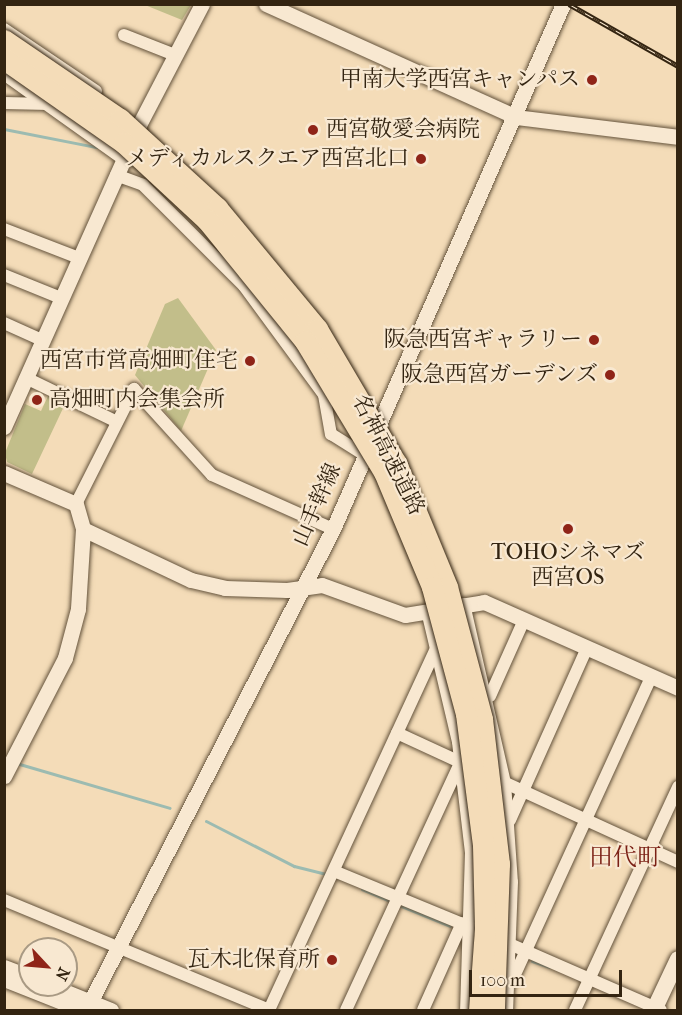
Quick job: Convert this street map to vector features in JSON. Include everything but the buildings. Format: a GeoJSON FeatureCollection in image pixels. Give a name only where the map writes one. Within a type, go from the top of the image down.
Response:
{"type":"FeatureCollection","features":[{"type":"Feature","properties":{"kind":"highway","name":"名神高速道路"},"geometry":{"type":"LineString","coordinates":[[4,40],[120,119],[218,208],[317,329],[396,463],[447,587],[482,719],[499,864],[494,1011]]}},
{"type":"Feature","properties":{"kind":"highway","name":"名神高速道路"},"geometry":{"type":"LineString","coordinates":[[4,59],[124,143],[207,220],[305,340],[384,472],[432,587],[466,714],[483,845],[485,929],[479,1011]]}},
{"type":"Feature","properties":{"kind":"main road"},"geometry":{"type":"LineString","coordinates":[[656,1010],[678,959]]}},
{"type":"Feature","properties":{"kind":"street"},"geometry":{"type":"LineString","coordinates":[[4,427],[123,159],[202,4]]}},
{"type":"Feature","properties":{"kind":"street"},"geometry":{"type":"LineString","coordinates":[[266,4],[516,117],[678,137]]}},
{"type":"Feature","properties":{"kind":"street","name":"山手幹線"},"geometry":{"type":"LineString","coordinates":[[86,1008],[333,529],[516,117],[563,4]]}},
{"type":"Feature","properties":{"kind":"street"},"geometry":{"type":"LineString","coordinates":[[4,29],[139,125]]}},
{"type":"Feature","properties":{"kind":"street"},"geometry":{"type":"LineString","coordinates":[[124,35],[175,55]]}},
{"type":"Feature","properties":{"kind":"street"},"geometry":{"type":"LineString","coordinates":[[4,74],[51,104],[123,159]]}},
{"type":"Feature","properties":{"kind":"street"},"geometry":{"type":"LineString","coordinates":[[4,103],[51,104]]}},
{"type":"Feature","properties":{"kind":"street"},"geometry":{"type":"LineString","coordinates":[[116,174],[143,185],[244,286],[324,394],[331,434],[364,455]]}},
{"type":"Feature","properties":{"kind":"street"},"geometry":{"type":"LineString","coordinates":[[5,230],[79,258]]}},
{"type":"Feature","properties":{"kind":"street"},"geometry":{"type":"LineString","coordinates":[[4,275],[61,298]]}},
{"type":"Feature","properties":{"kind":"street"},"geometry":{"type":"LineString","coordinates":[[4,323],[42,340]]}},
{"type":"Feature","properties":{"kind":"street"},"geometry":{"type":"LineString","coordinates":[[26,378],[117,422]]}},
{"type":"Feature","properties":{"kind":"street"},"geometry":{"type":"LineString","coordinates":[[4,776],[65,657],[78,609],[83,529],[75,504],[134,389],[212,475],[333,529]]}},
{"type":"Feature","properties":{"kind":"street"},"geometry":{"type":"LineString","coordinates":[[4,473],[75,504]]}},
{"type":"Feature","properties":{"kind":"street"},"geometry":{"type":"LineString","coordinates":[[83,529],[191,580],[225,588],[322,585],[405,615],[428,615],[464,604],[484,602],[678,688]]}},
{"type":"Feature","properties":{"kind":"street"},"geometry":{"type":"LineString","coordinates":[[464,604],[490,696],[506,783],[512,945],[507,1011]]}},
{"type":"Feature","properties":{"kind":"street"},"geometry":{"type":"LineString","coordinates":[[428,615],[437,647],[460,762],[471,853],[466,926],[466,1011]]}},
{"type":"Feature","properties":{"kind":"street"},"geometry":{"type":"LineString","coordinates":[[490,696],[524,620]]}},
{"type":"Feature","properties":{"kind":"street"},"geometry":{"type":"LineString","coordinates":[[4,900],[269,1010],[437,647]]}},
{"type":"Feature","properties":{"kind":"street"},"geometry":{"type":"LineString","coordinates":[[508,823],[587,648]]}},
{"type":"Feature","properties":{"kind":"street"},"geometry":{"type":"LineString","coordinates":[[509,987],[651,676]]}},
{"type":"Feature","properties":{"kind":"street"},"geometry":{"type":"LineString","coordinates":[[397,733],[678,862]]}},
{"type":"Feature","properties":{"kind":"street"},"geometry":{"type":"LineString","coordinates":[[346,1011],[460,762]]}},
{"type":"Feature","properties":{"kind":"street"},"geometry":{"type":"LineString","coordinates":[[575,1011],[678,787]]}},
{"type":"Feature","properties":{"kind":"street"},"geometry":{"type":"LineString","coordinates":[[334,871],[396,901],[512,945],[656,1010]]}},
{"type":"Feature","properties":{"kind":"street"},"geometry":{"type":"LineString","coordinates":[[423,1011],[466,926]]}},
{"type":"Feature","properties":{"kind":"street"},"geometry":{"type":"LineString","coordinates":[[4,979],[86,1008],[111,1011]]}},
{"type":"Feature","properties":{"kind":"street"},"geometry":{"type":"LineString","coordinates":[[68,997],[86,1008]]}},
{"type":"Feature","properties":{"kind":"shaded area"},"geometry":{"type":"Polygon","coordinates":[[[191,4],[182,20],[145,5],[191,4]]]}},
{"type":"Feature","properties":{"kind":"shaded area"},"geometry":{"type":"Polygon","coordinates":[[[178,298],[216,350],[181,431],[135,375],[165,304],[178,298]]]}},
{"type":"Feature","properties":{"kind":"shaded area"},"geometry":{"type":"Polygon","coordinates":[[[49,394],[66,402],[32,474],[7,462],[5,453],[25,404],[41,411],[49,394]]]}},
{"type":"Feature","properties":{"kind":"waterway"},"geometry":{"type":"LineString","coordinates":[[4,129],[96,147]]}},
{"type":"Feature","properties":{"kind":"waterway"},"geometry":{"type":"LineString","coordinates":[[16,763],[170,808]]}},
{"type":"Feature","properties":{"kind":"waterway"},"geometry":{"type":"LineString","coordinates":[[206,821],[294,866],[327,874]]}},
{"type":"Feature","properties":{"kind":"waterway"},"geometry":{"type":"LineString","coordinates":[[362,889],[393,902]]}},
{"type":"Feature","properties":{"kind":"waterway"},"geometry":{"type":"LineString","coordinates":[[399,905],[450,926]]}},
{"type":"Feature","properties":{"kind":"waterway"},"geometry":{"type":"LineString","coordinates":[[532,961],[549,967]]}},
{"type":"Feature","properties":{"kind":"railway"},"geometry":{"type":"LineString","coordinates":[[569,4],[678,66]]}},
{"type":"Feature","properties":{"kind":"place","name":"甲南大学西宮キャンパス"},"geometry":{"type":"Point","coordinates":[592,80]}},
{"type":"Feature","properties":{"kind":"place","name":"西宮敬愛会病院"},"geometry":{"type":"Point","coordinates":[313,130]}},
{"type":"Feature","properties":{"kind":"place","name":"メディカルスクエア西宮北口"},"geometry":{"type":"Point","coordinates":[421,159]}},
{"type":"Feature","properties":{"kind":"place","name":"阪急西宮ギャラリー"},"geometry":{"type":"Point","coordinates":[594,340]}},
{"type":"Feature","properties":{"kind":"place","name":"西宮市営高畑町住宅"},"geometry":{"type":"Point","coordinates":[250,361]}},
{"type":"Feature","properties":{"kind":"place","name":"阪急西宮ガーデンズ"},"geometry":{"type":"Point","coordinates":[610,375]}},
{"type":"Feature","properties":{"kind":"place","name":"高畑町内会集会所"},"geometry":{"type":"Point","coordinates":[37,400]}},
{"type":"Feature","properties":{"kind":"place","name":"TOHOシネマズ 西宮OS"},"geometry":{"type":"Point","coordinates":[568,529]}},
{"type":"Feature","properties":{"kind":"place","name":"瓦木北保育所"},"geometry":{"type":"Point","coordinates":[332,960]}},
{"type":"Feature","properties":{"kind":"district","name":"田代町"},"geometry":{"type":"Point","coordinates":[625,858]}}]}
